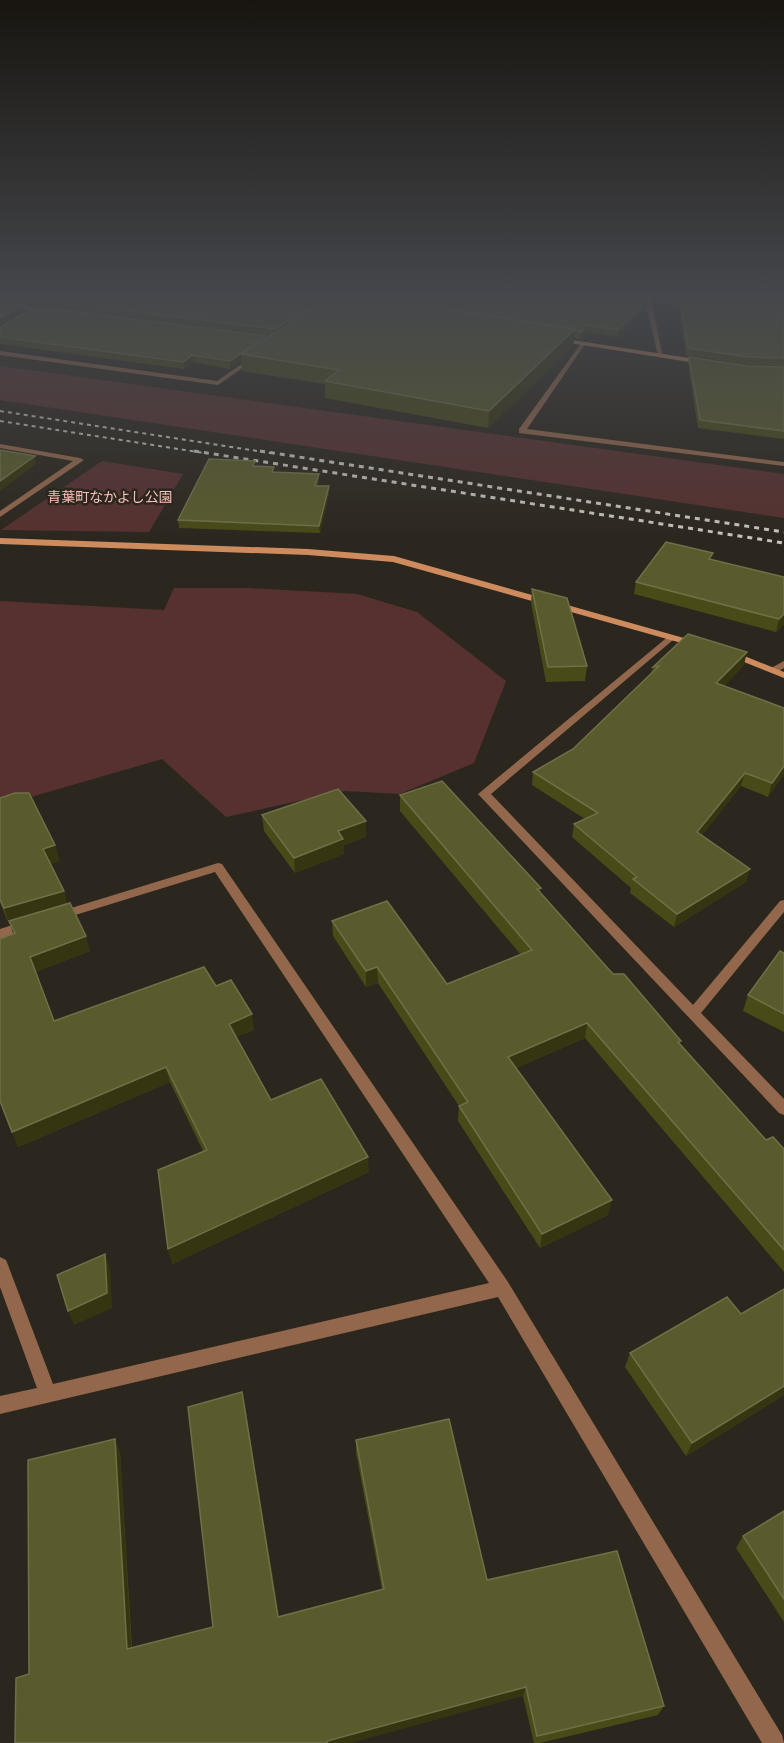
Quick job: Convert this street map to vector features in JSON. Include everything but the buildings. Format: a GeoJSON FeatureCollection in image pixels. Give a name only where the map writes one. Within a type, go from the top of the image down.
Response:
{"type":"FeatureCollection","features":[{"type":"Feature","properties":{"kind":"street"},"geometry":{"type":"LineString","coordinates":[[170,376],[218,383],[227,376]]}},
{"type":"Feature","properties":{"kind":"street"},"geometry":{"type":"LineString","coordinates":[[560,376],[522,431],[784,464]]}},
{"type":"Feature","properties":{"kind":"street"},"geometry":{"type":"LineString","coordinates":[[0,446],[80,460],[0,515]]}},
{"type":"Feature","properties":{"kind":"street"},"geometry":{"type":"LineString","coordinates":[[0,542],[308,552],[394,559],[702,646]]}},
{"type":"Feature","properties":{"kind":"street"},"geometry":{"type":"LineString","coordinates":[[670,638],[484,794],[784,1109]]}},
{"type":"Feature","properties":{"kind":"street"},"geometry":{"type":"LineString","coordinates":[[723,652],[779,672],[784,664]]}},
{"type":"Feature","properties":{"kind":"street"},"geometry":{"type":"LineString","coordinates":[[0,934],[218,867],[502,1288],[774,1743]]}},
{"type":"Feature","properties":{"kind":"street"},"geometry":{"type":"LineString","coordinates":[[694,1013],[784,904]]}},
{"type":"Feature","properties":{"kind":"street"},"geometry":{"type":"LineString","coordinates":[[0,1265],[48,1394]]}},
{"type":"Feature","properties":{"kind":"street"},"geometry":{"type":"LineString","coordinates":[[0,1405],[502,1288]]}},
{"type":"Feature","properties":{"kind":"green space"},"geometry":{"type":"Polygon","coordinates":[[[0,376],[75,376],[784,474],[784,518],[0,400],[0,376]]]}},
{"type":"Feature","properties":{"kind":"green space","name":"青葉町なかよし公園"},"geometry":{"type":"Polygon","coordinates":[[[102,461],[183,474],[149,532],[1,530],[102,461]]]}},
{"type":"Feature","properties":{"kind":"green space"},"geometry":{"type":"Polygon","coordinates":[[[174,588],[249,588],[357,594],[417,612],[506,681],[474,763],[400,794],[344,791],[226,817],[162,759],[0,806],[0,601],[164,610],[174,588]]]}},
{"type":"Feature","properties":{"kind":"railway"},"geometry":{"type":"LineString","coordinates":[[0,411],[270,453]]}},
{"type":"Feature","properties":{"kind":"railway"},"geometry":{"type":"LineString","coordinates":[[0,421],[204,453]]}},
{"type":"Feature","properties":{"kind":"railway"},"geometry":{"type":"LineString","coordinates":[[194,451],[784,543]]}},
{"type":"Feature","properties":{"kind":"railway"},"geometry":{"type":"LineString","coordinates":[[260,451],[784,532]]}}]}
